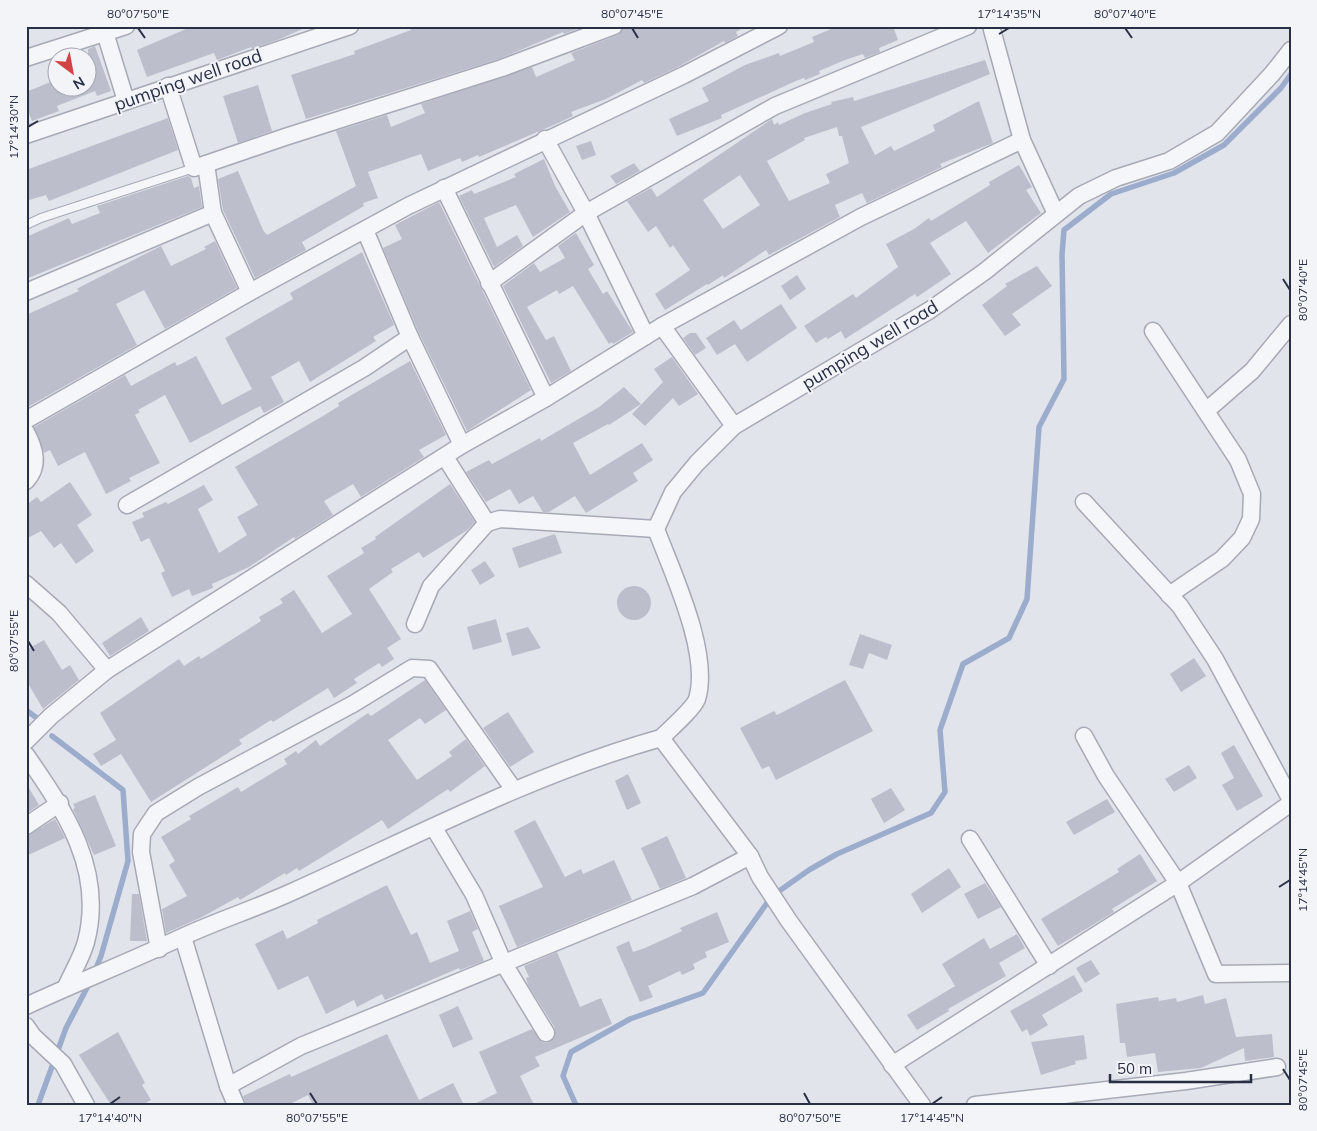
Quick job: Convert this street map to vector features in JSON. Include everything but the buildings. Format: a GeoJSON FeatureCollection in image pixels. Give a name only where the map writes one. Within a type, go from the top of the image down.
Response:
{"type":"FeatureCollection","features":[{"type":"Feature","properties":{"kind":"street"},"geometry":{"type":"LineString","coordinates":[[26,58],[104,30],[126,26]]}},
{"type":"Feature","properties":{"kind":"street","name":"pumping well road"},"geometry":{"type":"LineString","coordinates":[[26,136],[168,86],[350,26]]}},
{"type":"Feature","properties":{"kind":"street"},"geometry":{"type":"LineString","coordinates":[[200,166],[502,68],[614,26]]}},
{"type":"Feature","properties":{"kind":"street"},"geometry":{"type":"LineString","coordinates":[[26,420],[250,292],[444,188],[684,75],[778,26]]}},
{"type":"Feature","properties":{"kind":"street"},"geometry":{"type":"LineString","coordinates":[[489,283],[586,213],[775,106],[968,26]]}},
{"type":"Feature","properties":{"kind":"street"},"geometry":{"type":"LineString","coordinates":[[991,26],[1022,140],[1056,214]]}},
{"type":"Feature","properties":{"kind":"street"},"geometry":{"type":"LineString","coordinates":[[104,30],[126,101]]}},
{"type":"Feature","properties":{"kind":"street","name":"pumping well road"},"geometry":{"type":"LineString","coordinates":[[656,529],[673,492],[697,463],[734,426],[930,310],[984,272],[1079,196],[1116,178],[1169,161],[1217,133],[1272,74],[1291,50]]}},
{"type":"Feature","properties":{"kind":"street"},"geometry":{"type":"LineString","coordinates":[[168,86],[200,166],[213,213],[250,292]]}},
{"type":"Feature","properties":{"kind":"street"},"geometry":{"type":"LineString","coordinates":[[545,139],[586,213],[646,336]]}},
{"type":"Feature","properties":{"kind":"street"},"geometry":{"type":"LineString","coordinates":[[29,739],[51,716],[107,670],[445,457],[462,444],[546,398],[662,326],[860,217],[1022,140]]}},
{"type":"Feature","properties":{"kind":"street"},"geometry":{"type":"LineString","coordinates":[[444,188],[546,398]]}},
{"type":"Feature","properties":{"kind":"street"},"geometry":{"type":"LineString","coordinates":[[26,292],[213,213]]}},
{"type":"Feature","properties":{"kind":"street"},"geometry":{"type":"LineString","coordinates":[[366,230],[410,337],[462,444]]}},
{"type":"Feature","properties":{"kind":"street"},"geometry":{"type":"LineString","coordinates":[[1206,411],[1252,371],[1291,324]]}},
{"type":"Feature","properties":{"kind":"street"},"geometry":{"type":"LineString","coordinates":[[662,326],[734,426]]}},
{"type":"Feature","properties":{"kind":"street"},"geometry":{"type":"LineString","coordinates":[[1153,331],[1238,460],[1252,494],[1251,519],[1242,538],[1222,558],[1170,595]]}},
{"type":"Feature","properties":{"kind":"street"},"geometry":{"type":"LineString","coordinates":[[127,505],[364,368],[410,337]]}},
{"type":"Feature","properties":{"kind":"street"},"geometry":{"type":"LineString","coordinates":[[26,432],[34,447],[36,466],[26,481]]}},
{"type":"Feature","properties":{"kind":"street"},"geometry":{"type":"LineString","coordinates":[[445,457],[487,523]]}},
{"type":"Feature","properties":{"kind":"street"},"geometry":{"type":"LineString","coordinates":[[892,1065],[1178,883],[1291,801],[1215,659],[1180,606],[1084,502]]}},
{"type":"Feature","properties":{"kind":"street"},"geometry":{"type":"LineString","coordinates":[[26,1006],[159,949],[182,937],[262,906],[514,790],[612,752],[661,738],[697,700],[699,676],[696,638],[656,529],[500,519],[487,523],[431,586],[415,624]]}},
{"type":"Feature","properties":{"kind":"street"},"geometry":{"type":"LineString","coordinates":[[26,584],[59,612],[107,670]]}},
{"type":"Feature","properties":{"kind":"street"},"geometry":{"type":"LineString","coordinates":[[159,949],[141,852],[142,834],[156,814],[198,787],[352,704],[412,668],[429,669],[514,790]]}},
{"type":"Feature","properties":{"kind":"street"},"geometry":{"type":"LineString","coordinates":[[1084,736],[1106,776],[1178,883],[1216,974],[1291,973]]}},
{"type":"Feature","properties":{"kind":"street"},"geometry":{"type":"LineString","coordinates":[[661,738],[750,856],[760,877],[789,922],[922,1105]]}},
{"type":"Feature","properties":{"kind":"street"},"geometry":{"type":"LineString","coordinates":[[26,755],[60,803],[83,852],[92,894],[86,942],[71,986]]}},
{"type":"Feature","properties":{"kind":"street"},"geometry":{"type":"LineString","coordinates":[[26,826],[60,803]]}},
{"type":"Feature","properties":{"kind":"street"},"geometry":{"type":"LineString","coordinates":[[434,828],[474,895],[504,964],[546,1033]]}},
{"type":"Feature","properties":{"kind":"street"},"geometry":{"type":"LineString","coordinates":[[970,839],[1049,966]]}},
{"type":"Feature","properties":{"kind":"street"},"geometry":{"type":"LineString","coordinates":[[228,1086],[301,1046],[693,886],[750,856]]}},
{"type":"Feature","properties":{"kind":"street"},"geometry":{"type":"LineString","coordinates":[[182,937],[228,1086],[236,1105]]}},
{"type":"Feature","properties":{"kind":"street"},"geometry":{"type":"LineString","coordinates":[[30,1031],[63,1064],[86,1105]]}},
{"type":"Feature","properties":{"kind":"street"},"geometry":{"type":"LineString","coordinates":[[975,1105],[1186,1081],[1277,1067]]}},
{"type":"Feature","properties":{"kind":"lane"},"geometry":{"type":"LineString","coordinates":[[26,225],[41,218],[200,166]]}},
{"type":"Feature","properties":{"kind":"waterway"},"geometry":{"type":"LineString","coordinates":[[576,1105],[563,1076],[571,1052],[630,1019],[703,993],[772,896],[809,870],[837,854],[931,813],[945,792],[940,730],[963,664],[1009,638],[1027,599],[1039,427],[1064,379],[1062,254],[1064,230],[1111,194],[1174,173],[1224,145],[1281,88],[1291,74]]}},
{"type":"Feature","properties":{"kind":"waterway"},"geometry":{"type":"LineString","coordinates":[[26,710],[41,721]]}},
{"type":"Feature","properties":{"kind":"waterway"},"geometry":{"type":"LineString","coordinates":[[52,736],[123,790],[128,861],[95,971]]}},
{"type":"Feature","properties":{"kind":"waterway"},"geometry":{"type":"LineString","coordinates":[[38,1105],[66,1028],[90,982]]}}]}
